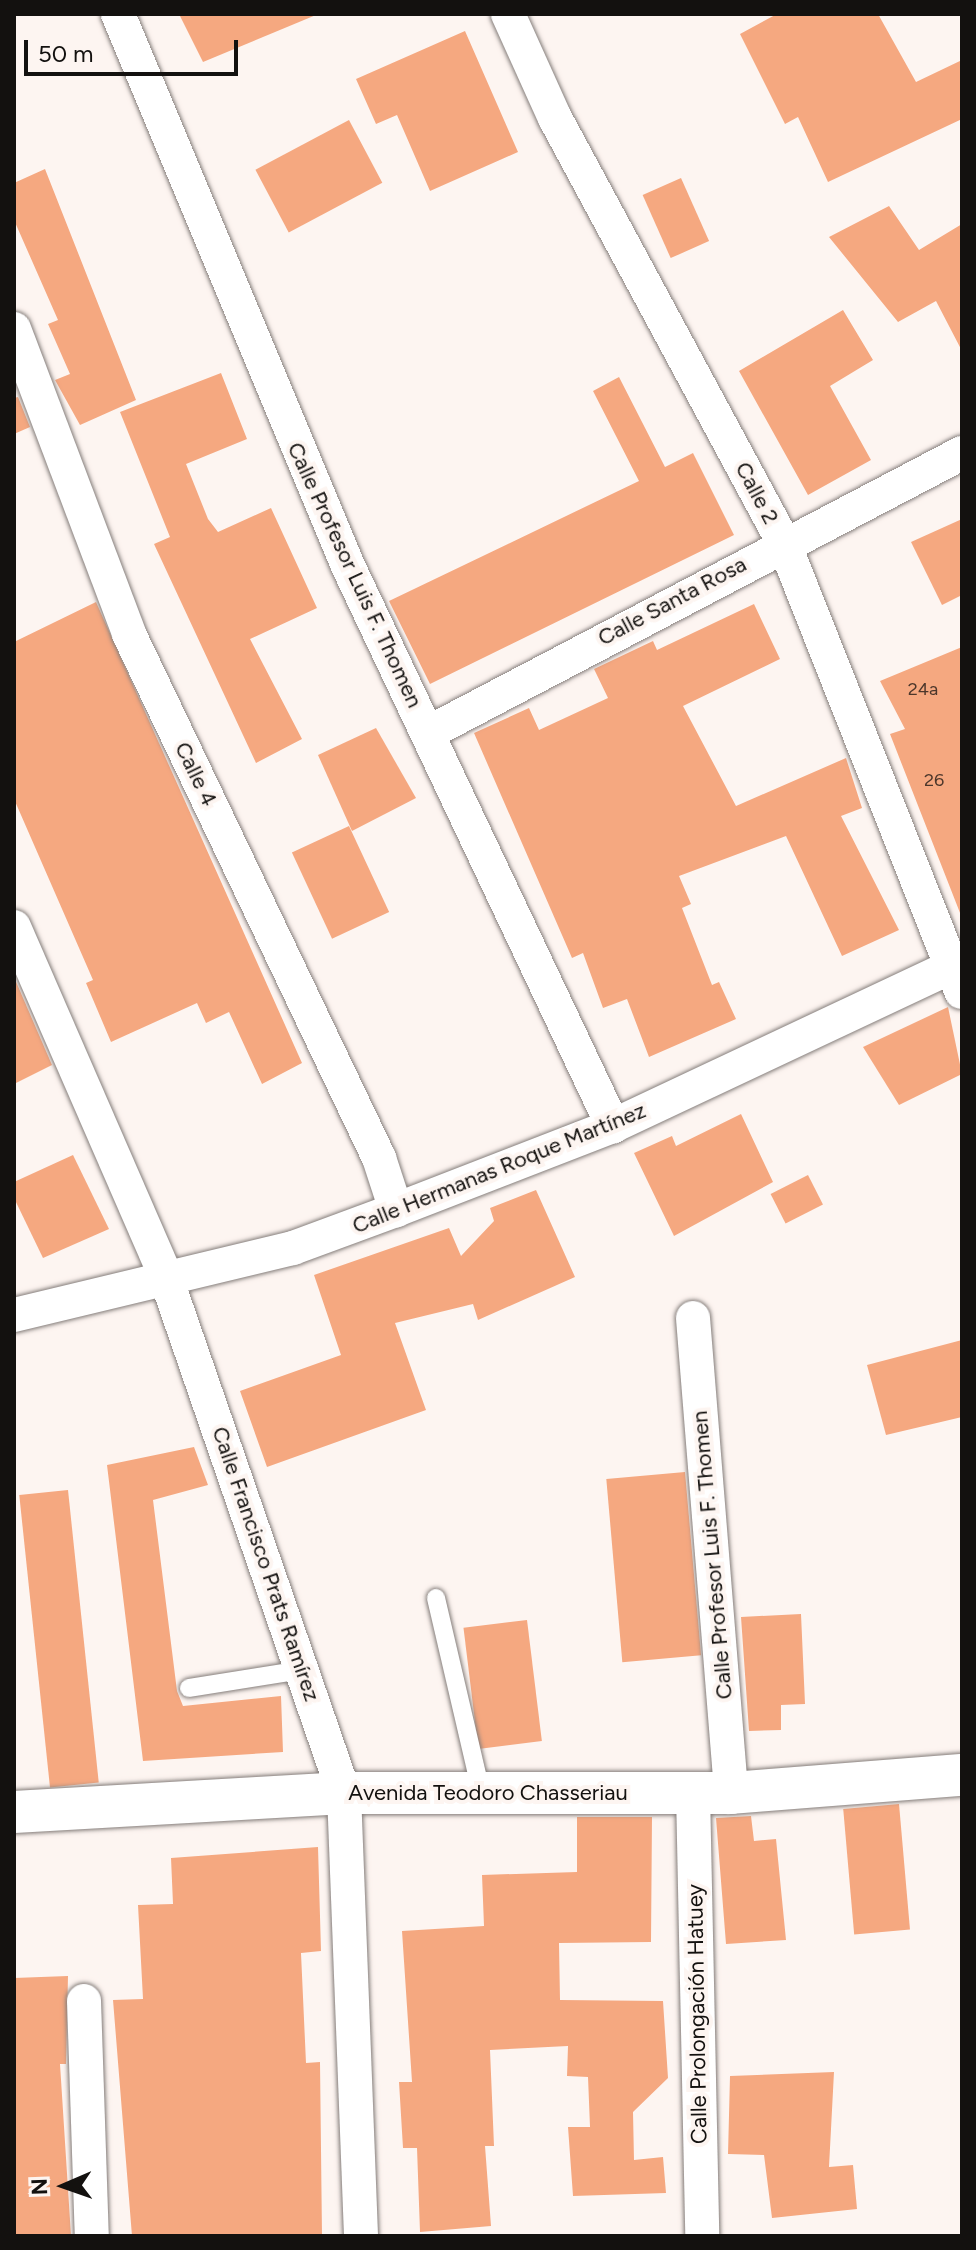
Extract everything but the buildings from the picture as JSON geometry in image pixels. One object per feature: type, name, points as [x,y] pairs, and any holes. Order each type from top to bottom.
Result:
[{"type":"street","name":"Calle Profesor Luis F. Thomen","points":[[118,14],[233,303],[428,733],[613,1126]]},
{"type":"street","name":"Calle 2","points":[[508,14],[555,118],[783,541],[959,973]]},
{"type":"street","name":"Calle 4","points":[[14,329],[129,634],[379,1158],[396,1210]]},
{"type":"street","name":"Calle Santa Rosa","points":[[428,733],[783,541],[962,453]]},
{"type":"street","name":"Calle Francisco Prats Ramírez","points":[[14,927],[22,966],[165,1275],[344,1793],[361,2236]]},
{"type":"street","name":"Calle Hermanas Roque Martínez","points":[[14,1315],[165,1275],[293,1248],[613,1126],[959,973]]},
{"type":"street","name":"Calle Profesor Luis F. Thomen","points":[[693,1318],[712,1792]]},
{"type":"street","name":"Avenida Teodoro Chasseriau","points":[[14,1812],[344,1793],[712,1792],[962,1775]]},
{"type":"street","name":"Calle Prolongación Hatuey","points":[[702,2236],[712,1792]]},
{"type":"street","points":[[84,2001],[92,2236]]},
{"type":"lane","points":[[436,1598],[481,1792]]},
{"type":"lane","points":[[189,1688],[302,1670]]}]
